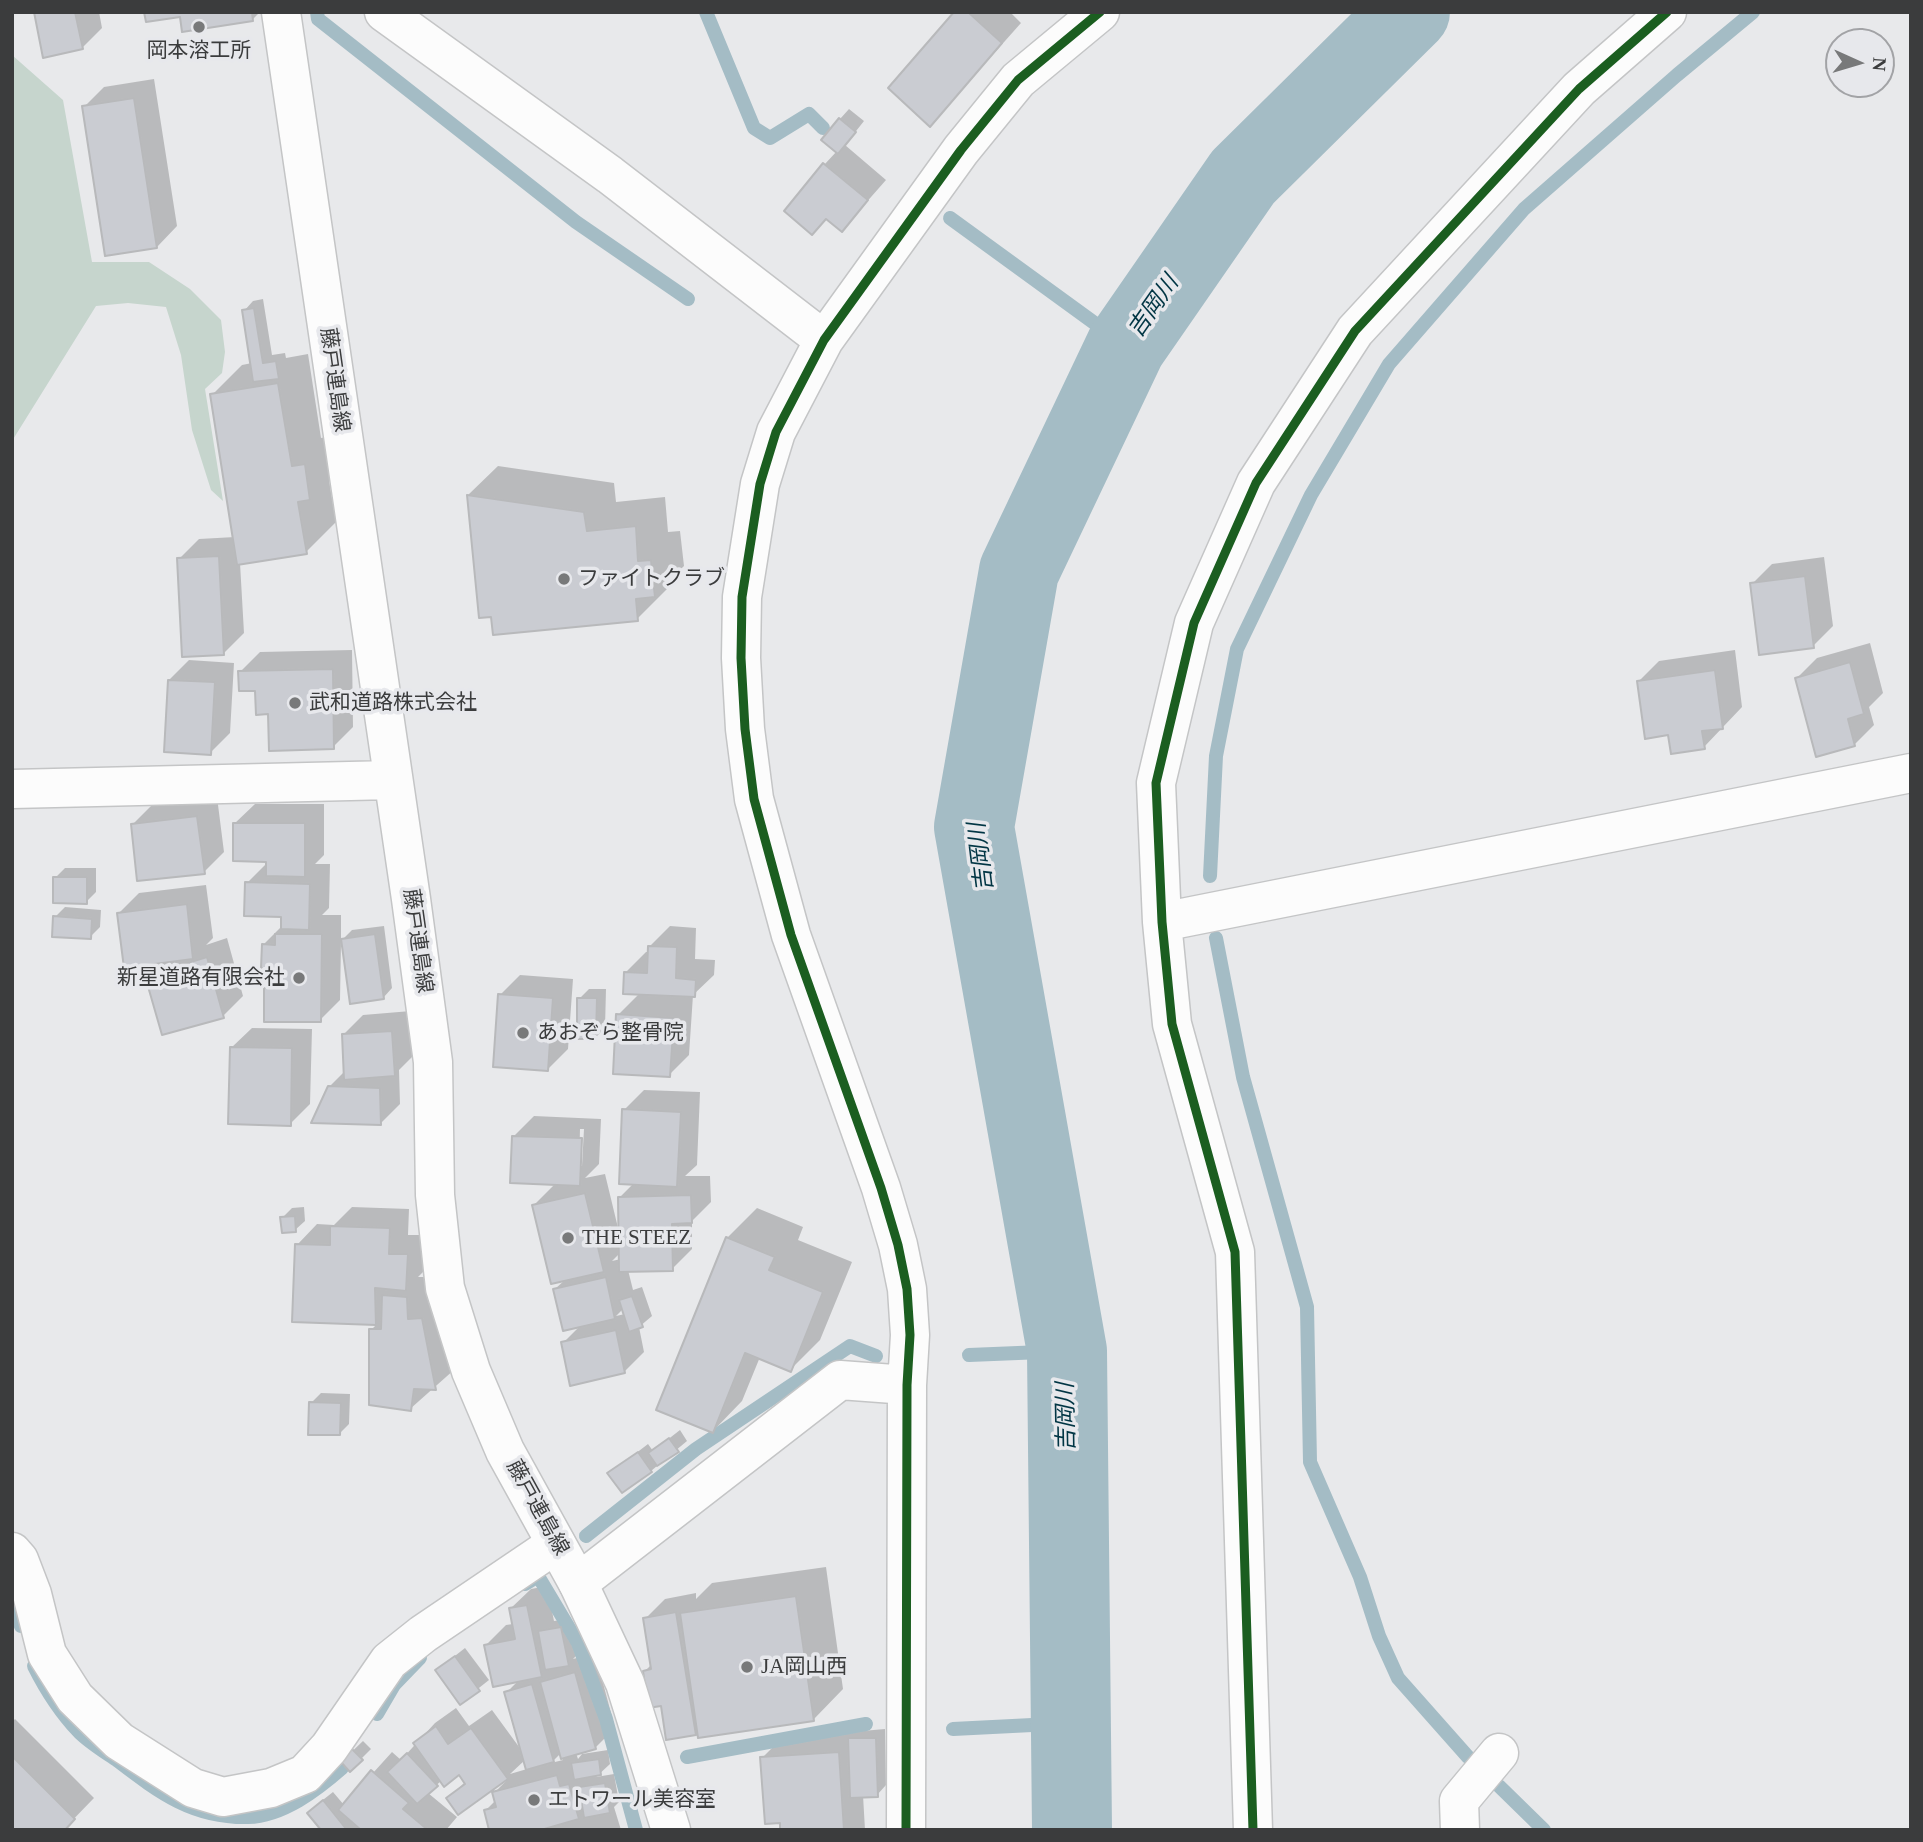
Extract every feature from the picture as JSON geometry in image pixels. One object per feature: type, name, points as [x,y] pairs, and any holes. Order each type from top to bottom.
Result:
[{"type":"street","name":"藤戸連島線","points":[[281,12],[433,1062],[435,1195],[445,1287],[471,1371],[505,1451],[578,1583],[625,1684],[671,1830]]},
{"type":"street","points":[[384,12],[610,175],[824,340]]},
{"type":"street","points":[[906,1830],[907,1385],[910,1335],[907,1289],[898,1245],[881,1188],[791,935],[754,799],[745,729],[741,658],[742,597],[760,484],[776,432],[824,340],[961,150],[1018,80],[1100,12]]},
{"type":"street","points":[[1253,1830],[1235,1252],[1172,1024],[1162,922],[1156,783],[1194,623],[1256,483],[1356,331],[1580,89],[1667,12]]},
{"type":"street","points":[[1162,922],[1911,773]]},
{"type":"street","points":[[12,789],[392,780]]},
{"type":"street","points":[[578,1583],[840,1380],[907,1385]]},
{"type":"street","points":[[12,1552],[19,1560],[32,1594],[47,1654],[75,1698],[119,1741],[193,1788],[223,1797],[271,1788],[305,1774],[329,1748],[389,1661],[423,1634],[556,1544]]},
{"type":"street","points":[[1460,1830],[1459,1801],[1499,1753]]},
{"type":"shaded area","points":[[12,55],[63,100],[92,262],[149,262],[190,289],[221,320],[225,352],[222,373],[205,389],[223,501],[211,490],[192,430],[181,355],[166,307],[128,303],[96,306],[12,441]]},
{"type":"building","points":[[34,12],[75,12],[83,49],[43,58]]},
{"type":"building","name":"岡本溶工所","points":[[144,12],[252,12],[253,21],[182,32],[180,17],[146,22]]},
{"type":"building","points":[[954,12],[968,12],[1002,43],[930,127],[888,88]]},
{"type":"building","points":[[134,98],[157,248],[105,256],[82,106]]},
{"type":"building","points":[[839,118],[856,132],[838,154],[821,140]]},
{"type":"building","points":[[823,163],[868,200],[842,232],[826,219],[812,235],[784,211]]},
{"type":"building","points":[[254,308],[263,363],[276,361],[279,379],[253,382],[242,310]]},
{"type":"building","points":[[278,383],[292,466],[305,464],[310,500],[298,502],[307,554],[237,565],[210,394]]},
{"type":"building","name":"ファイトクラブ","points":[[467,495],[584,512],[587,531],[636,526],[638,561],[651,560],[655,597],[636,599],[638,621],[493,635],[491,617],[479,618]]},
{"type":"building","points":[[219,556],[224,655],[182,657],[177,558]]},
{"type":"building","points":[[1805,576],[1814,648],[1759,655],[1750,583]]},
{"type":"building","points":[[1850,662],[1864,714],[1848,719],[1855,746],[1816,757],[1795,678]]},
{"type":"building","name":"武和道路株式会社","points":[[333,669],[334,749],[269,751],[268,714],[256,715],[255,691],[239,691],[238,671]]},
{"type":"building","points":[[1715,670],[1723,729],[1702,731],[1705,749],[1671,754],[1668,735],[1645,739],[1637,681]]},
{"type":"building","points":[[168,680],[215,682],[211,755],[164,752]]},
{"type":"building","points":[[197,816],[205,874],[137,881],[131,824]]},
{"type":"building","points":[[233,823],[305,823],[305,877],[266,876],[266,862],[233,861]]},
{"type":"building","points":[[53,877],[87,877],[87,904],[53,903]]},
{"type":"building","points":[[245,882],[310,884],[309,930],[281,929],[281,917],[244,916]]},
{"type":"building","points":[[187,904],[193,959],[124,968],[117,913]]},
{"type":"building","points":[[53,916],[92,919],[91,939],[52,937]]},
{"type":"building","name":"新星道路有限会社","points":[[275,934],[322,934],[321,1022],[264,1022],[264,988],[277,987],[277,968],[261,968],[262,944],[275,945]]},
{"type":"building","points":[[375,934],[384,999],[350,1004],[341,939]]},
{"type":"building","points":[[648,946],[677,947],[676,978],[696,980],[695,997],[623,994],[624,972],[647,973]]},
{"type":"building","points":[[207,957],[224,1018],[162,1035],[145,976]]},
{"type":"building","name":"あおぞら整骨院","points":[[498,994],[553,998],[548,1071],[493,1067]]},
{"type":"building","points":[[577,998],[597,998],[596,1039],[577,1039]]},
{"type":"building","points":[[616,1014],[674,1018],[670,1077],[613,1074]]},
{"type":"building","points":[[392,1031],[395,1076],[344,1080],[342,1034]]},
{"type":"building","points":[[230,1047],[292,1048],[291,1126],[228,1124]]},
{"type":"building","points":[[328,1086],[380,1088],[381,1125],[311,1123]]},
{"type":"building","points":[[622,1109],[681,1112],[677,1187],[619,1184]]},
{"type":"building","points":[[512,1136],[582,1138],[580,1186],[510,1183]]},
{"type":"building","name":"THE STEEZ","points":[[585,1193],[604,1272],[551,1284],[532,1205]]},
{"type":"building","points":[[691,1195],[692,1223],[672,1224],[673,1271],[619,1272],[618,1197]]},
{"type":"building","points":[[295,1216],[296,1232],[282,1233],[280,1217]]},
{"type":"building","points":[[330,1226],[390,1228],[389,1254],[408,1254],[406,1291],[375,1288],[376,1325],[292,1322],[295,1244],[330,1245]]},
{"type":"building","points":[[726,1237],[775,1257],[769,1270],[823,1292],[791,1372],[745,1353],[713,1433],[656,1410]]},
{"type":"building","points":[[606,1277],[615,1319],[563,1331],[553,1289]]},
{"type":"building","points":[[382,1295],[407,1297],[408,1319],[422,1318],[436,1390],[414,1389],[411,1411],[369,1405],[369,1329],[381,1329]]},
{"type":"building","points":[[632,1296],[643,1327],[629,1332],[619,1300]]},
{"type":"building","points":[[616,1330],[625,1373],[570,1386],[561,1342]]},
{"type":"building","points":[[309,1402],[341,1403],[340,1435],[308,1435]]},
{"type":"building","points":[[669,1438],[679,1452],[657,1466],[648,1453]]},
{"type":"building","points":[[638,1452],[652,1472],[622,1493],[607,1473]]},
{"type":"building","name":"JA岡山西","points":[[796,1596],[814,1721],[698,1738],[680,1613]]},
{"type":"building","points":[[527,1605],[542,1677],[493,1687],[484,1645],[515,1639],[509,1608]]},
{"type":"building","points":[[676,1612],[696,1735],[666,1740],[661,1706],[648,1708],[643,1671],[651,1669],[643,1618]]},
{"type":"building","points":[[561,1627],[569,1666],[545,1670],[538,1631]]},
{"type":"building","points":[[455,1656],[480,1691],[460,1705],[435,1670]]},
{"type":"building","points":[[575,1672],[596,1749],[561,1759],[540,1682]]},
{"type":"building","points":[[532,1684],[554,1762],[526,1770],[504,1692]]},
{"type":"building","points":[[436,1726],[448,1744],[471,1728],[508,1779],[458,1815],[446,1798],[465,1784],[459,1775],[444,1787],[413,1743]]},
{"type":"building","points":[[848,1738],[876,1738],[878,1797],[850,1798]]},
{"type":"building","points":[[352,1749],[363,1760],[350,1772],[340,1761]]},
{"type":"building","points":[[839,1752],[844,1830],[780,1830],[780,1823],[765,1824],[760,1757]]},
{"type":"building","points":[[407,1753],[438,1786],[417,1804],[387,1772]]},
{"type":"building","points":[[12,1756],[75,1819],[65,1830],[12,1830]]},
{"type":"building","points":[[599,1759],[601,1775],[574,1780],[571,1763]]},
{"type":"building","points":[[371,1770],[409,1803],[403,1809],[428,1830],[361,1830],[338,1810]]},
{"type":"building","name":"エトワール美容室","points":[[557,1775],[560,1786],[569,1784],[579,1819],[541,1830],[489,1830],[484,1810],[496,1807],[492,1792]]},
{"type":"building","points":[[605,1783],[610,1813],[584,1818],[579,1787]]},
{"type":"building","points":[[323,1800],[347,1830],[321,1830],[307,1813]]},
{"type":"waterway","points":[[317,12],[318,19],[576,222],[688,299]]},
{"type":"waterway","points":[[706,12],[754,128],[770,138],[809,114],[823,128]]},
{"type":"waterway","name":"吉岡川","points":[[1072,1830],[1067,1351],[974,827],[1019,571],[1126,346],[1243,177],[1410,12]]},
{"type":"waterway","points":[[1210,876],[1216,756],[1237,649],[1311,495],[1389,364],[1524,209],[1753,12]]},
{"type":"waterway","points":[[950,218],[1126,346]]},
{"type":"waterway","points":[[1216,938],[1243,1077],[1307,1307],[1310,1462],[1360,1577],[1379,1636],[1398,1678],[1468,1757]]},
{"type":"waterway","points":[[586,1536],[696,1449],[850,1346],[876,1356]]},
{"type":"waterway","points":[[969,1355],[1067,1351]]},
{"type":"waterway","points":[[525,1584],[538,1576],[578,1643],[606,1719],[636,1830]]},
{"type":"waterway","points":[[12,1598],[21,1626]]},
{"type":"waterway","points":[[377,1714],[394,1685],[420,1658]]},
{"type":"waterway","points":[[34,1666],[60,1709],[83,1736],[163,1793],[194,1808],[228,1816],[261,1816],[299,1800],[342,1768]]},
{"type":"waterway","points":[[953,1729],[1072,1723]]},
{"type":"waterway","points":[[687,1757],[866,1724]]},
{"type":"waterway","points":[[1499,1786],[1544,1830]]},
{"type":"cycle path","points":[[906,1830],[907,1385],[910,1335],[907,1289],[898,1245],[881,1188],[791,935],[754,799],[745,729],[741,658],[742,597],[760,484],[776,432],[824,340],[961,150],[1018,80],[1100,12]]},
{"type":"cycle path","points":[[1253,1830],[1235,1252],[1172,1024],[1162,922],[1156,783],[1194,623],[1256,483],[1355,331],[1579,89],[1667,12]]},
{"type":"place","name":"岡本溶工所","points":[[199,27]]},
{"type":"place","name":"ファイトクラブ","points":[[564,579]]},
{"type":"place","name":"武和道路株式会社","points":[[295,703]]},
{"type":"place","name":"新星道路有限会社","points":[[299,978]]},
{"type":"place","name":"あおぞら整骨院","points":[[523,1033]]},
{"type":"place","name":"THE STEEZ","points":[[568,1238]]},
{"type":"place","name":"JA岡山西","points":[[747,1667]]},
{"type":"place","name":"エトワール美容室","points":[[534,1800]]}]
